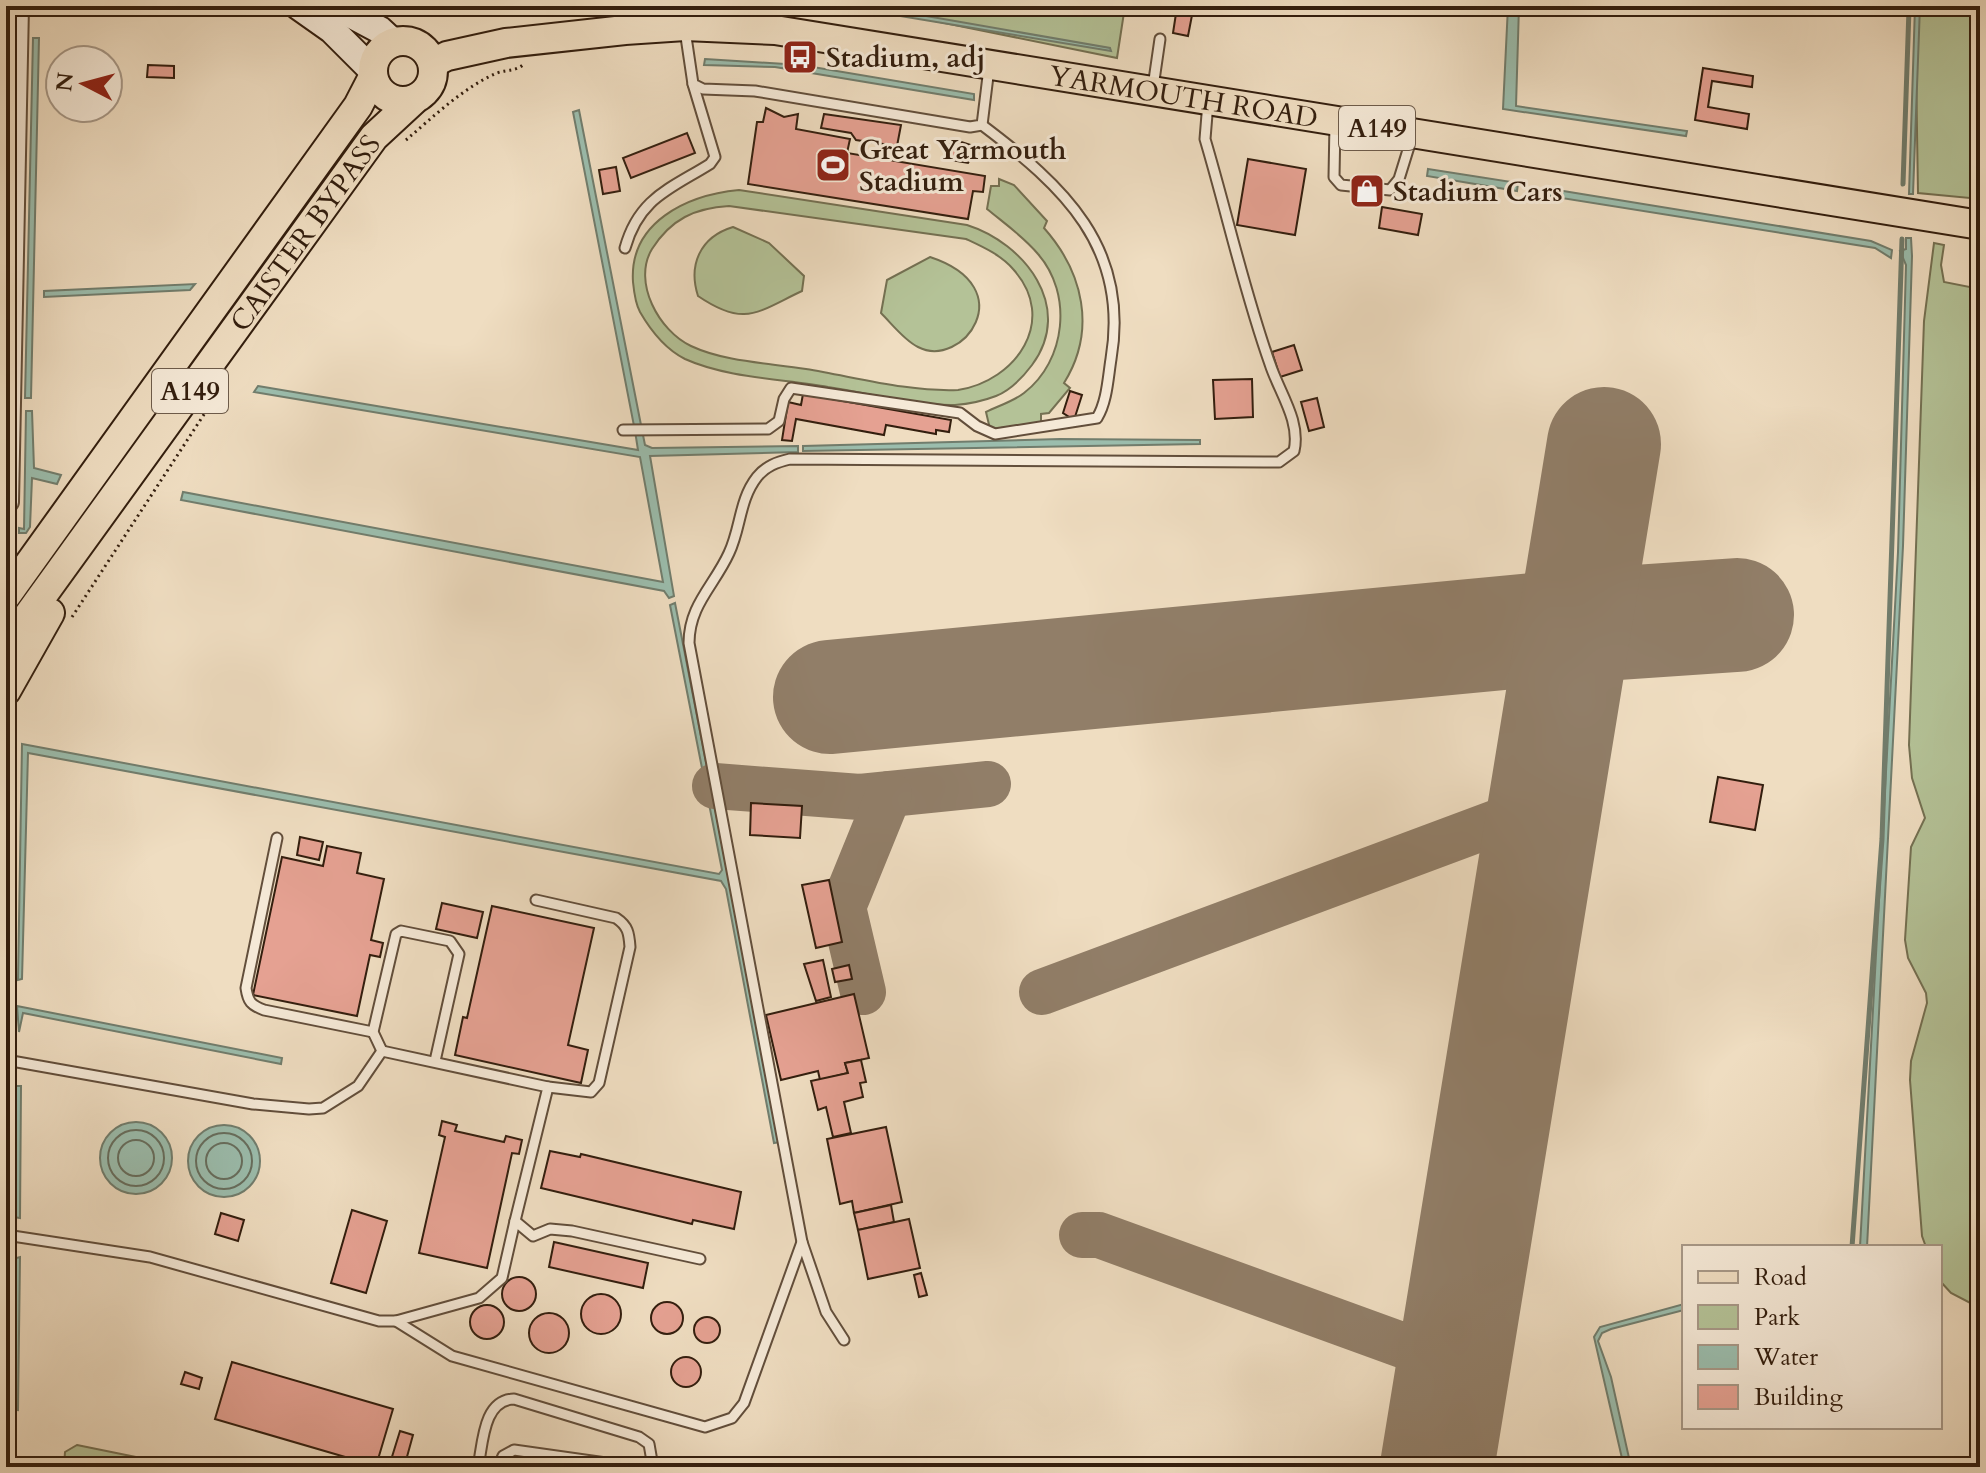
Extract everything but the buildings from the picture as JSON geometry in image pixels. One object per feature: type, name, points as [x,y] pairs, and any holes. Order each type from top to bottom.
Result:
[{"type":"main road","name":"YARMOUTH ROAD","points":[[433,63],[476,48],[551,38],[685,26],[775,30],[1980,225]]},
{"type":"main road","points":[[393,42],[416,43],[433,63],[432,81],[427,90],[414,100],[392,100],[382,94],[373,74],[378,53],[393,42]]},
{"type":"main road","name":"CAISTER BYPASS","points":[[6,596],[358,106],[373,74]]},
{"type":"main road","name":"CAISTER BYPASS","points":[[6,646],[374,137],[414,100]]},
{"type":"main road","points":[[6,691],[142,458]]},
{"type":"street","points":[[9,502],[9,348],[19,6]]},
{"type":"street","points":[[298,6],[332,30],[373,74]]},
{"type":"street","points":[[335,6],[380,30],[393,42]]},
{"type":"lane","points":[[625,248],[651,198],[710,164],[715,157],[693,84],[685,26]]},
{"type":"lane","points":[[1153,91],[1160,39]]},
{"type":"lane","points":[[982,125],[989,65]]},
{"type":"lane","points":[[623,430],[768,429],[779,421],[784,399],[791,388],[960,413],[977,426],[995,434],[1097,418],[1103,405],[1115,336],[1113,299],[1091,230],[1041,170],[982,125],[970,127],[755,91],[703,89],[693,84]]},
{"type":"lane","points":[[844,1340],[826,1312],[802,1242],[689,643],[694,610],[731,550],[739,512],[749,489],[759,474],[774,463],[790,459],[1279,462],[1294,451],[1293,422],[1270,365],[1205,139],[1208,101]]},
{"type":"lane","points":[[1335,121],[1334,177],[1341,185],[1390,190],[1399,179],[1413,134]]},
{"type":"lane","points":[[277,838],[247,999],[252,1006],[264,1010],[373,1032]]},
{"type":"lane","points":[[382,1051],[548,1087],[591,1092],[599,1083],[630,947],[629,934],[626,924],[616,918],[536,900]]},
{"type":"lane","points":[[382,1051],[373,1032],[396,934],[401,931],[450,941],[459,954],[435,1061]]},
{"type":"lane","points":[[6,1060],[253,1104],[309,1109],[323,1108],[358,1086],[382,1051]]},
{"type":"lane","points":[[6,1235],[150,1257],[379,1321],[396,1321],[479,1298],[502,1278],[548,1087]]},
{"type":"lane","points":[[515,1221],[533,1236],[550,1229],[572,1231],[700,1259]]},
{"type":"lane","points":[[396,1321],[452,1356],[705,1427],[722,1424],[744,1403],[802,1242]]},
{"type":"lane","points":[[478,1467],[493,1407],[503,1400],[514,1399],[639,1437],[649,1444],[653,1467]]},
{"type":"lane","points":[[498,1467],[503,1456],[514,1450],[606,1463]]},
{"type":"path","points":[[405,141],[469,91],[498,73],[518,70],[551,38]]},
{"type":"path","points":[[69,622],[223,386]]},
{"type":"path","points":[[9,502],[7,520],[13,551],[26,569]]},
{"type":"green space","points":[[861,6],[1125,6],[1117,58]]},
{"type":"green space","points":[[1915,6],[1980,6],[1980,199],[1918,193]]},
{"type":"green space","points":[[999,179],[1014,185],[1047,221],[1044,228],[1068,263],[1076,282],[1082,322],[1080,343],[1064,383],[1070,388],[1049,413],[1041,414],[1041,424],[990,429],[986,412],[1020,396],[1038,379],[1049,363],[1060,326],[1060,307],[1049,270],[1027,242],[987,209],[991,186],[999,186]]},
{"type":"green space","points":[[739,190],[967,225],[988,234],[1007,246],[1037,280],[1045,300],[1048,321],[1044,343],[1032,365],[1007,390],[986,399],[955,405],[907,401],[737,374],[685,359],[659,339],[640,312],[633,282],[634,261],[651,228],[665,215],[682,205]],"holes":[[[729,206],[966,239],[997,255],[1013,269],[1026,288],[1032,308],[1031,327],[1013,361],[998,374],[958,390],[901,386],[733,359],[704,351],[679,339],[659,317],[647,290],[645,276],[652,249],[667,230],[685,217],[717,207]]]},
{"type":"green space","points":[[733,227],[769,243],[804,276],[802,291],[762,310],[740,314],[714,306],[698,296],[695,274],[699,254],[712,238]]},
{"type":"green space","points":[[1934,243],[1944,245],[1941,265],[1944,282],[1980,289],[1980,1308],[1951,1293],[1942,1283],[1942,1245],[1925,1245],[1922,1236],[1910,1080],[1911,1061],[1927,1003],[1926,993],[1908,958],[1905,940],[1911,847],[1925,818],[1912,778],[1909,745],[1924,321]]},
{"type":"green space","points":[[930,257],[958,271],[974,287],[979,305],[976,322],[966,337],[952,347],[935,351],[913,344],[881,313],[887,280]]},
{"type":"green space","points":[[77,1445],[185,1467],[64,1467],[65,1452]]},
{"type":"water","points":[[840,6],[869,6],[1110,48],[1111,51]]},
{"type":"water","points":[[1508,6],[1519,6],[1516,106],[1687,131],[1686,136],[1503,109]]},
{"type":"water","points":[[1915,6],[1920,6],[1913,194],[1909,194]]},
{"type":"water","points":[[33,38],[39,38],[31,398],[25,398]]},
{"type":"water","points":[[705,59],[801,65],[974,94],[974,100],[775,67],[704,65]]},
{"type":"water","points":[[579,110],[641,425],[634,426],[573,112]]},
{"type":"water","points":[[1428,169],[1518,183],[1517,191],[1427,176]]},
{"type":"water","points":[[1551,189],[1871,241],[1892,250],[1891,258],[1875,248],[1549,196]]},
{"type":"water","points":[[1906,238],[1911,238],[1903,546],[1867,1245],[1860,1245],[1898,552],[1906,265],[1900,251],[1906,249]]},
{"type":"water","points":[[195,284],[190,290],[44,297],[44,291]]},
{"type":"water","points":[[258,386],[638,450],[635,431],[642,430],[645,445],[652,448],[798,446],[798,452],[650,456],[674,596],[669,598],[664,591],[181,500],[183,492],[663,582],[640,457],[254,392]]},
{"type":"water","points":[[26,411],[32,411],[34,468],[61,475],[57,484],[32,478],[30,527],[26,533],[19,533],[19,528],[24,529]]},
{"type":"water","points":[[1060,439],[1200,440],[1200,444],[803,451],[803,446]]},
{"type":"water","points":[[675,603],[780,1142],[774,1143],[726,889],[721,881],[28,753],[22,979],[18,980],[22,744],[719,874],[722,870],[670,605]]},
{"type":"water","points":[[17,1006],[282,1058],[281,1064],[23,1013],[19,1032]]},
{"type":"water","points":[[16,1086],[21,1086],[20,1218],[13,1217]]},
{"type":"water","points":[[136,1122],[156,1128],[166,1138],[172,1158],[166,1178],[156,1188],[136,1194],[116,1188],[106,1178],[100,1158],[106,1138],[116,1128]]},
{"type":"water","points":[[224,1125],[244,1131],[254,1141],[260,1161],[254,1181],[244,1191],[224,1197],[204,1191],[194,1181],[188,1161],[194,1141],[204,1131]]},
{"type":"water","points":[[20,1257],[18,1410],[10,1409],[13,1259]]},
{"type":"water","points":[[1682,1305],[1682,1311],[1611,1329],[1602,1333],[1598,1341],[1611,1377],[1631,1467],[1624,1467],[1594,1337],[1600,1327]]},
{"type":"waterway","points":[[1903,184],[1909,9]]},
{"type":"waterway","points":[[1852,1245],[1882,839],[1902,239]]},
{"type":"taxiway","points":[[715,786],[860,797],[988,784]]},
{"type":"taxiway","points":[[863,992],[843,907],[889,794]]},
{"type":"taxiway","points":[[1042,992],[1546,804]]},
{"type":"taxiway","points":[[1082,1235],[1099,1235],[1454,1364]]},
{"type":"runway","points":[[1437,1467],[1604,444]]},
{"type":"runway","points":[[830,697],[1575,626],[1737,615]]},
{"type":"place","name":"Stadium, adj","points":[[800,57]]},
{"type":"place","name":"Great Yarmouth Stadium","points":[[833,165]]},
{"type":"place","name":"Stadium Cars","points":[[1367,191]]}]
